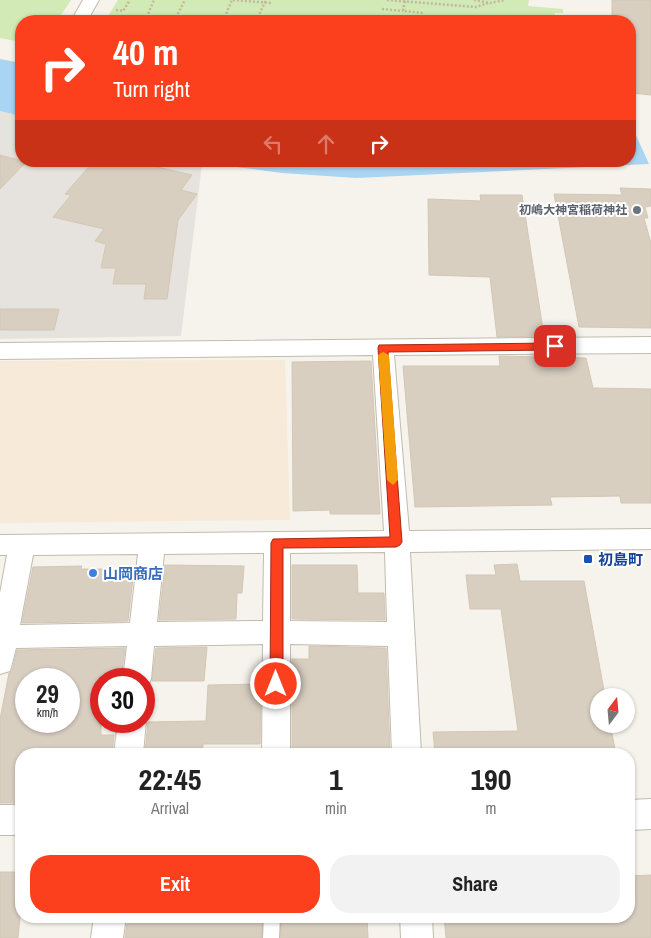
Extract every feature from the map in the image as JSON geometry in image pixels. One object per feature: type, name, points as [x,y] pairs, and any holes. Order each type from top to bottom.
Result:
[{"type":"street","points":[[82,15],[91,0]]},
{"type":"street","points":[[0,351],[651,345]]},
{"type":"street","points":[[383,348],[396,542],[407,748]]},
{"type":"street","points":[[400,634],[276,632],[142,635],[2,645],[11,545],[651,539]]},
{"type":"street","points":[[276,748],[277,543]]},
{"type":"street","points":[[138,668],[152,544]]},
{"type":"street","points":[[129,748],[131,733]]},
{"type":"street","points":[[635,815],[651,814]]},
{"type":"street","points":[[0,820],[15,820]]},
{"type":"street","points":[[107,938],[109,923]]},
{"type":"street","points":[[416,923],[417,938]]},
{"type":"lane","points":[[271,938],[272,923]]},
{"type":"path","points":[[116,10],[123,11],[130,0]]},
{"type":"path","points":[[148,15],[154,0]]},
{"type":"path","points":[[177,15],[185,0]]},
{"type":"path","points":[[226,15],[233,0],[265,1],[271,3]]},
{"type":"path","points":[[387,0],[476,7],[505,0]]},
{"type":"path","points":[[474,0],[488,3]]},
{"type":"path","points":[[259,15],[265,1]]},
{"type":"path","points":[[403,11],[405,1]]},
{"type":"path","points":[[382,9],[424,13]]},
{"type":"shaded area","points":[[0,111],[15,115],[15,167],[202,167],[181,336],[0,339]]},
{"type":"shaded area","points":[[285,360],[290,520],[0,523],[0,361]]},
{"type":"green space","points":[[0,0],[71,0],[61,15],[15,15],[15,41],[0,38]]},
{"type":"green space","points":[[118,0],[529,0],[528,6],[563,9],[563,13],[555,13],[555,15],[109,15]]},
{"type":"water","points":[[0,59],[15,62],[15,115],[0,111]]},
{"type":"water","points":[[636,135],[649,164],[636,165]]},
{"type":"water","points":[[236,167],[586,167],[356,178],[282,173]]},
{"type":"building","points":[[612,0],[651,0],[651,95],[636,94],[636,15],[612,15]]},
{"type":"building","points":[[0,155],[15,159],[15,167],[21,167],[0,189]]},
{"type":"building","points":[[89,167],[157,167],[192,175],[181,190],[197,194],[178,220],[167,299],[144,299],[146,284],[113,284],[116,268],[101,268],[106,244],[95,241],[104,229],[53,217],[71,195],[65,194]]},
{"type":"building","points":[[620,188],[651,189],[651,206],[645,207],[648,218],[644,218],[651,243],[651,328],[579,327],[554,194],[622,195]]},
{"type":"building","points":[[480,195],[522,195],[544,336],[497,337],[490,277],[429,275],[428,199],[481,201]]},
{"type":"building","points":[[0,309],[59,309],[54,330],[0,330]]},
{"type":"building","points":[[499,356],[586,358],[593,388],[651,389],[651,503],[621,503],[620,496],[550,497],[552,505],[415,507],[403,366],[500,366]]},
{"type":"building","points":[[371,361],[380,514],[330,514],[330,510],[293,511],[292,362]]},
{"type":"building","points":[[517,564],[520,581],[584,581],[604,688],[590,688],[590,733],[612,733],[615,748],[434,748],[433,732],[518,731],[501,609],[470,609],[466,575],[496,575],[494,565]]},
{"type":"building","points":[[165,565],[244,566],[242,593],[237,593],[236,619],[159,620]]},
{"type":"building","points":[[292,565],[357,565],[358,593],[384,593],[385,620],[292,619]]},
{"type":"building","points":[[82,566],[81,569],[134,569],[128,621],[22,623],[33,567]]},
{"type":"building","points":[[309,646],[386,648],[390,748],[292,748],[292,659],[309,659]]},
{"type":"building","points":[[207,647],[204,681],[155,681],[154,668],[156,648]]},
{"type":"building","points":[[125,648],[122,668],[90,668],[90,733],[114,735],[113,748],[15,748],[15,803],[0,803],[0,719],[9,673],[12,671],[17,650]]},
{"type":"building","points":[[261,684],[260,744],[203,744],[203,748],[146,748],[147,733],[155,733],[155,722],[206,721],[208,685]]},
{"type":"building","points":[[0,872],[15,872],[14,907],[15,923],[19,923],[18,938],[0,938]]},
{"type":"building","points":[[651,875],[651,938],[446,938],[445,923],[635,923],[635,876]]},
{"type":"building","points":[[127,923],[262,923],[261,938],[125,938]]},
{"type":"building","points":[[282,923],[367,923],[368,938],[281,938]]},
{"type":"slow traffic","points":[[383,355],[393,480]]},
{"type":"place","name":"初嶋大神宮稲荷神社","points":[[637,210]]},
{"type":"place","name":"初島町","points":[[588,559]]},
{"type":"place","name":"山岡商店","points":[[93,573]]},
{"type":"route","points":[[276,684],[277,543],[396,542],[383,348],[555,346]]}]
